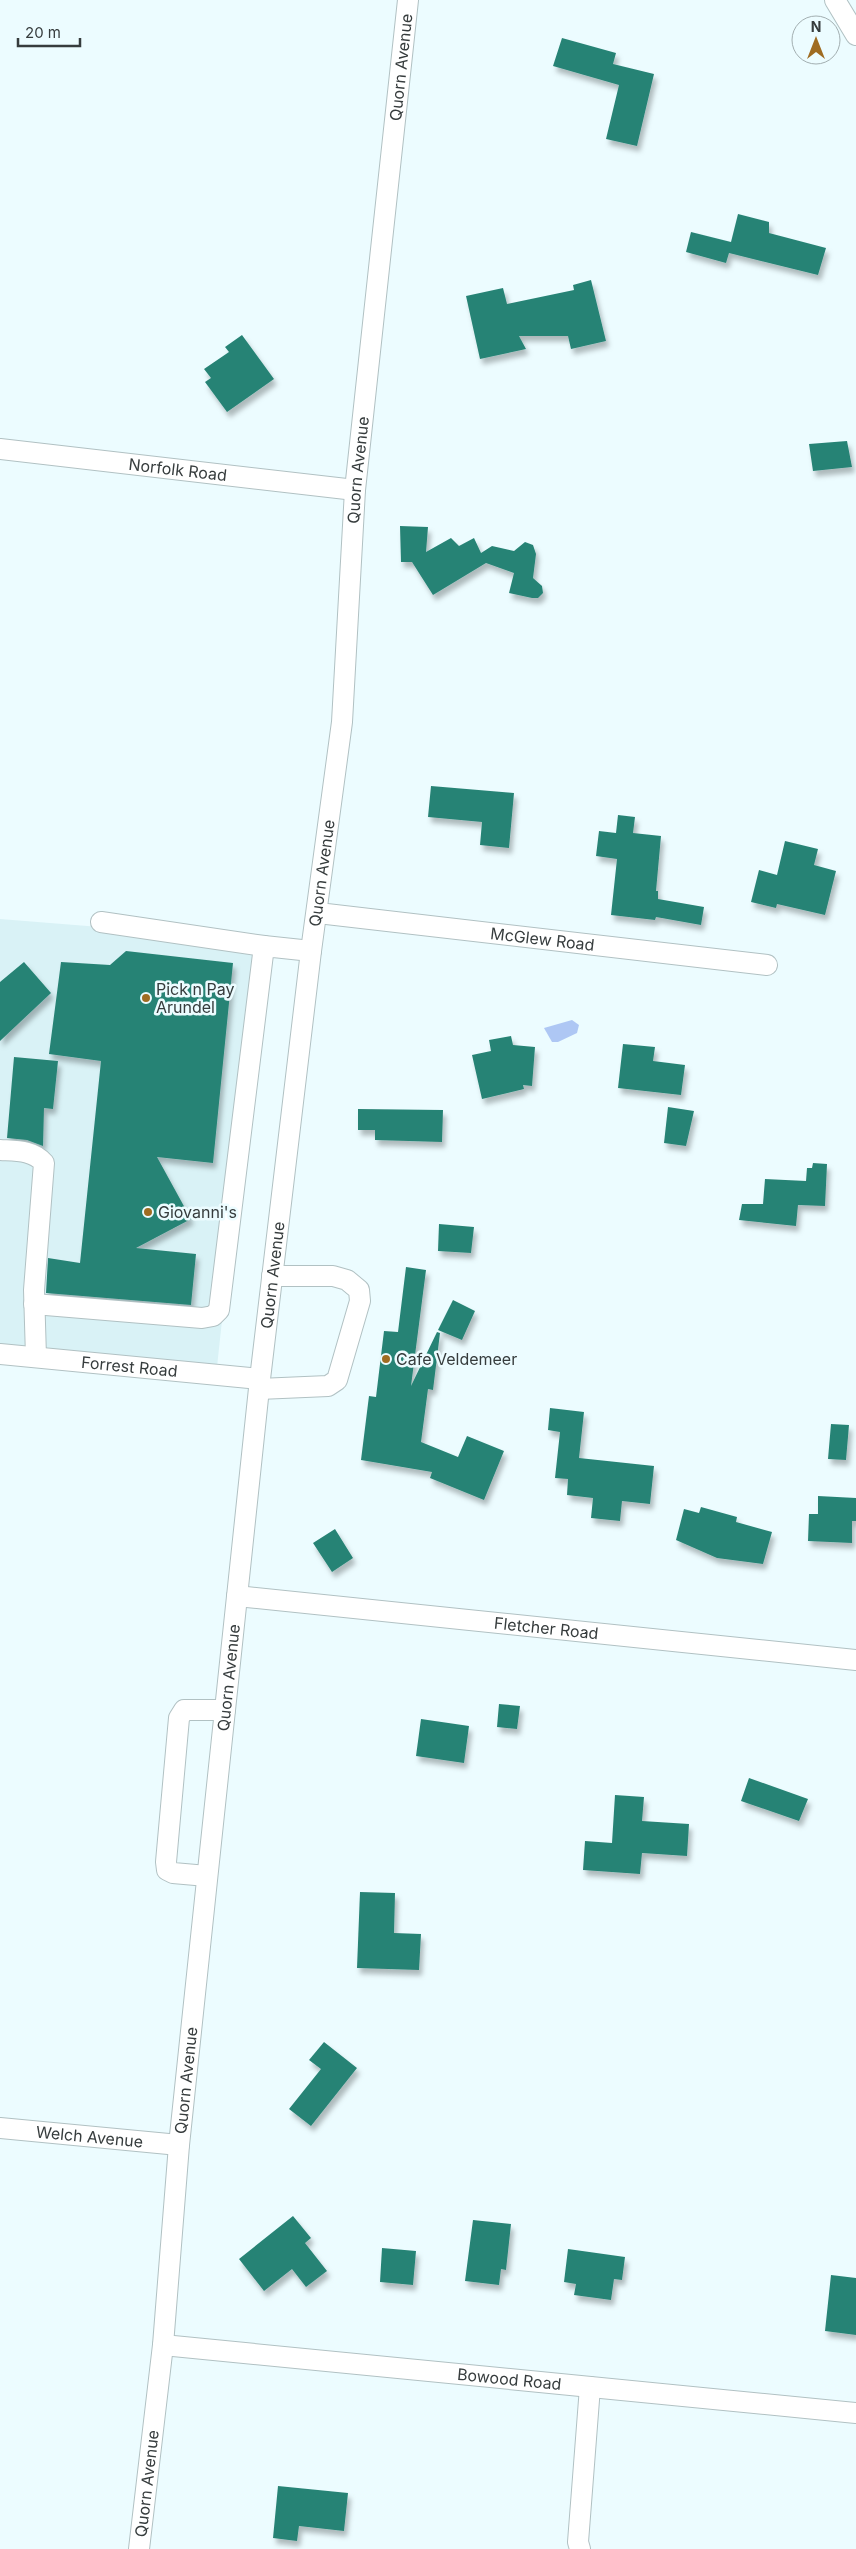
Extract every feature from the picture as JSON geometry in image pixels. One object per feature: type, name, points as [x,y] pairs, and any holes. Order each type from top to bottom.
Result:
[{"type":"street","name":"Quorn Avenue","points":[[139,2549],[163,2345],[179,2145],[259,1384],[311,952],[318,913],[342,722],[355,490],[408,0]]},
{"type":"street","points":[[835,0],[856,35]]},
{"type":"street","name":"Norfolk Road","points":[[0,449],[355,490]]},
{"type":"street","name":"McGlew Road","points":[[318,913],[767,965]]},
{"type":"street","points":[[101,922],[311,952]]},
{"type":"street","points":[[34,1304],[202,1318],[212,1316],[219,1310],[264,946]]},
{"type":"street","points":[[0,1150],[25,1151],[39,1158],[44,1163],[34,1304],[36,1357]]},
{"type":"street","name":"Forrest Road","points":[[0,1354],[259,1384],[328,1386],[337,1380],[360,1301],[359,1290],[347,1280],[333,1276],[272,1276]]},
{"type":"street","name":"Fletcher Road","points":[[237,1596],[856,1660]]},
{"type":"street","points":[[208,1876],[173,1873],[167,1870],[166,1862],[179,1718],[184,1710],[225,1710]]},
{"type":"street","name":"Welch Avenue","points":[[0,2128],[179,2145]]},
{"type":"street","name":"Bowood Road","points":[[163,2345],[856,2413]]},
{"type":"street","points":[[580,2549],[578,2542],[590,2387]]},
{"type":"shaded area","points":[[0,919],[263,940],[217,1367],[0,1344]]},
{"type":"water","points":[[572,1020],[579,1025],[577,1033],[558,1042],[552,1042],[544,1028]]},
{"type":"building","points":[[562,38],[616,53],[613,64],[654,74],[637,146],[606,139],[619,85],[553,66]]},
{"type":"building","points":[[738,214],[769,222],[769,233],[826,248],[818,275],[729,253],[726,263],[686,252],[691,232],[731,242]]},
{"type":"building","points":[[591,280],[606,341],[571,349],[568,336],[519,336],[526,349],[480,359],[466,296],[503,288],[507,304],[574,290],[573,285]]},
{"type":"building","points":[[242,335],[274,379],[227,412],[205,382],[211,378],[204,369],[229,352],[225,347]]},
{"type":"building","points":[[847,441],[852,467],[813,471],[809,444]]},
{"type":"building","points":[[400,526],[428,527],[426,552],[451,538],[459,546],[474,538],[481,553],[492,546],[514,551],[525,542],[533,545],[536,554],[533,578],[542,586],[543,593],[538,598],[532,598],[509,593],[514,573],[486,563],[433,595],[412,562],[401,562]]},
{"type":"building","points":[[431,786],[514,793],[509,848],[480,845],[482,822],[428,817]]},
{"type":"building","points":[[618,815],[635,817],[633,833],[661,836],[656,891],[658,891],[658,899],[704,907],[701,925],[656,917],[655,920],[611,915],[617,859],[596,856],[599,831],[616,833]]},
{"type":"building","points":[[785,841],[818,849],[814,865],[836,871],[825,915],[777,904],[776,908],[751,902],[759,870],[777,875]]},
{"type":"building","points":[[126,951],[233,963],[213,1163],[157,1157],[191,1219],[136,1248],[196,1254],[191,1305],[46,1293],[48,1258],[80,1263],[101,1061],[49,1054],[61,962],[110,965]]},
{"type":"building","points":[[24,962],[51,993],[0,1041],[0,982]]},
{"type":"building","points":[[511,1036],[513,1045],[535,1047],[532,1086],[523,1085],[524,1089],[482,1099],[472,1055],[491,1051],[489,1040]]},
{"type":"building","points":[[623,1044],[655,1047],[653,1061],[685,1065],[681,1095],[618,1088]]},
{"type":"building","points":[[14,1057],[58,1061],[53,1109],[44,1108],[43,1146],[27,1140],[7,1138]]},
{"type":"building","points":[[668,1107],[694,1111],[686,1146],[664,1143]]},
{"type":"building","points":[[358,1109],[443,1110],[442,1142],[375,1140],[375,1130],[358,1130]]},
{"type":"building","points":[[813,1163],[827,1164],[825,1206],[798,1205],[796,1226],[739,1220],[742,1204],[763,1204],[765,1179],[806,1181],[807,1168],[812,1168]]},
{"type":"building","points":[[439,1224],[474,1227],[471,1253],[438,1251]]},
{"type":"building","points":[[406,1267],[426,1270],[411,1386],[437,1332],[440,1333],[433,1390],[428,1389],[421,1442],[458,1457],[467,1436],[504,1451],[484,1500],[430,1478],[432,1472],[361,1460],[369,1396],[376,1397],[384,1331],[398,1332]]},
{"type":"building","points":[[453,1300],[475,1311],[462,1340],[438,1330]]},
{"type":"building","points":[[550,1408],[584,1412],[579,1458],[654,1466],[650,1504],[622,1501],[620,1521],[591,1518],[593,1498],[567,1495],[568,1479],[555,1478],[560,1432],[548,1430]]},
{"type":"building","points":[[831,1424],[849,1425],[846,1460],[828,1459]]},
{"type":"building","points":[[818,1496],[856,1498],[856,1521],[852,1521],[852,1543],[808,1541],[809,1514],[818,1514]]},
{"type":"building","points":[[701,1507],[737,1517],[736,1522],[772,1532],[763,1564],[717,1558],[676,1540],[684,1509],[699,1513]]},
{"type":"building","points":[[335,1529],[353,1558],[332,1572],[313,1543]]},
{"type":"building","points":[[499,1704],[520,1706],[517,1729],[497,1727]]},
{"type":"building","points":[[421,1719],[469,1726],[464,1763],[416,1756]]},
{"type":"building","points":[[749,1778],[808,1799],[799,1821],[741,1801]]},
{"type":"building","points":[[615,1795],[644,1797],[642,1821],[689,1824],[687,1856],[642,1853],[640,1874],[583,1870],[585,1841],[612,1843]]},
{"type":"building","points":[[360,1892],[395,1893],[394,1933],[421,1934],[419,1970],[357,1968]]},
{"type":"building","points":[[324,2042],[357,2068],[311,2126],[289,2109],[321,2069],[309,2060]]},
{"type":"building","points":[[293,2216],[311,2238],[305,2243],[327,2271],[306,2287],[292,2269],[264,2291],[239,2259]]},
{"type":"building","points":[[473,2220],[511,2224],[506,2270],[501,2269],[499,2285],[465,2281]]},
{"type":"building","points":[[382,2248],[416,2251],[413,2285],[380,2282]]},
{"type":"building","points":[[568,2249],[625,2257],[622,2280],[614,2279],[611,2300],[574,2295],[576,2284],[564,2282]]},
{"type":"building","points":[[831,2275],[856,2278],[856,2335],[825,2331]]},
{"type":"building","points":[[278,2486],[348,2493],[344,2531],[299,2526],[297,2541],[273,2538]]},
{"type":"place","name":"Pick n Pay Arundel","points":[[146,998]]},
{"type":"place","name":"Giovanni's","points":[[148,1212]]},
{"type":"place","name":"Cafe Veldemeer","points":[[386,1359]]}]
